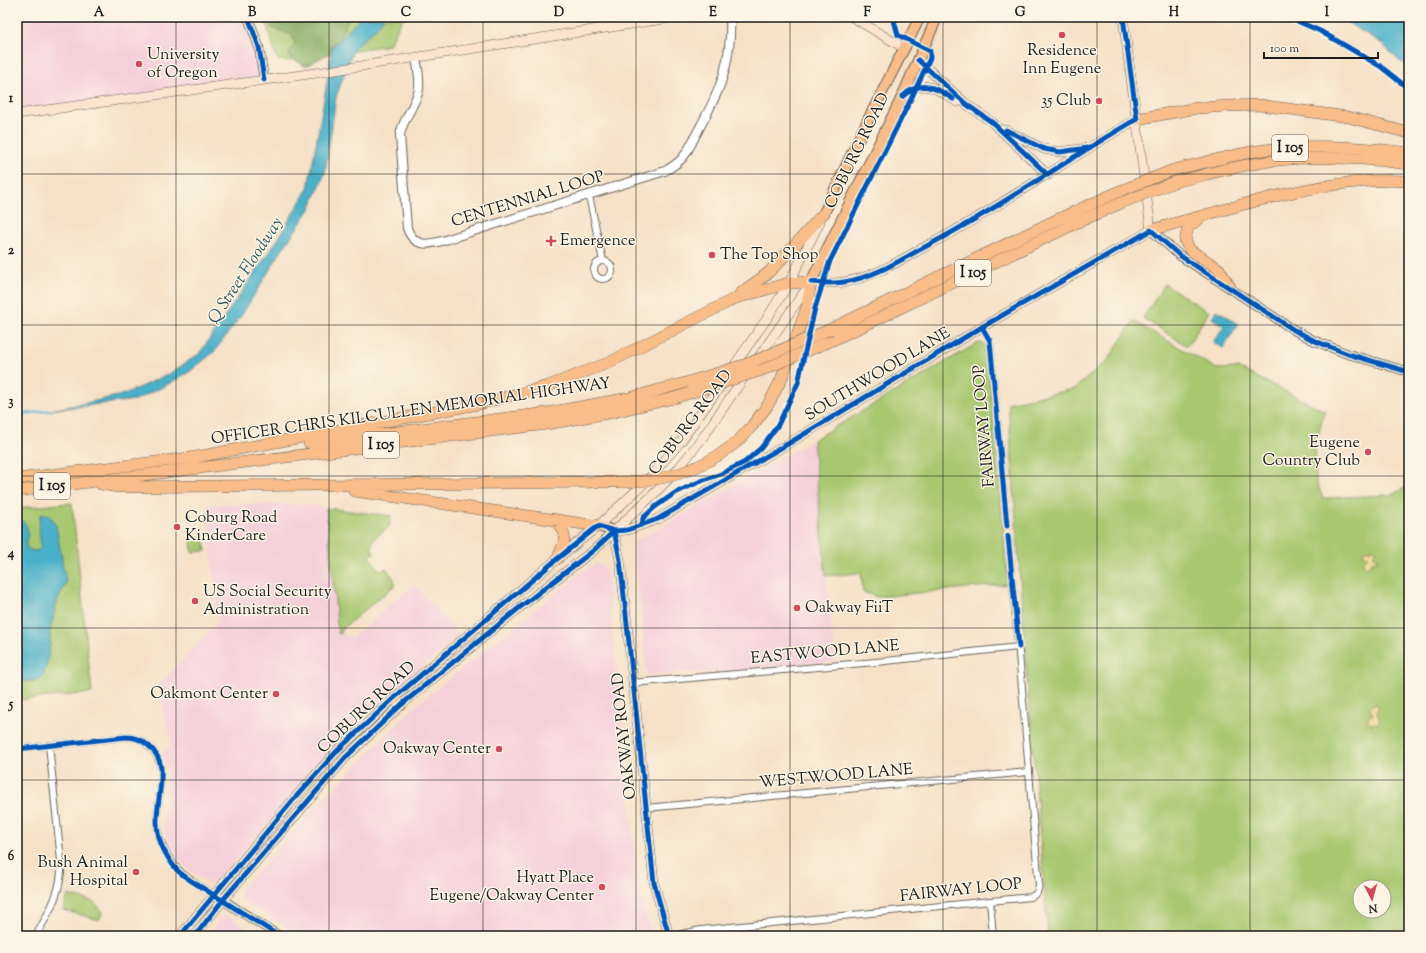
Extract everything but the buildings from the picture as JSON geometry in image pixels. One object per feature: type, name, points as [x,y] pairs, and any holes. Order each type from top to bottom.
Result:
[{"type":"highway","points":[[1137,119],[1197,108],[1259,105],[1348,117],[1409,133]]},
{"type":"highway","name":"OFFICER CHRIS KILCULLEN MEMORIAL HIGHWAY","points":[[17,480],[547,413],[629,398],[689,382],[747,364],[788,348],[831,329],[1052,222],[1120,191],[1173,170],[1252,152],[1304,147],[1366,148],[1409,153]]},
{"type":"highway","name":"OFFICER CHRIS KILCULLEN MEMORIAL HIGHWAY","points":[[17,491],[547,424],[614,412],[674,398],[762,370],[861,328],[1074,224],[1121,203],[1175,182],[1254,163],[1307,158],[1366,158],[1409,164]]},
{"type":"highway","points":[[1151,230],[1319,186],[1366,181],[1409,181]]},
{"type":"highway","points":[[191,458],[483,403],[548,386],[608,363],[753,288],[795,246],[824,213]]},
{"type":"highway","points":[[1202,216],[1188,227],[1185,241],[1190,250],[1219,269],[1230,287]]},
{"type":"highway","points":[[87,482],[118,486],[318,485],[623,482],[663,478],[694,468],[719,455],[737,442],[752,426],[768,405],[781,380],[807,307],[811,282],[789,283],[753,288]]},
{"type":"highway","points":[[318,485],[598,526]]},
{"type":"highway","points":[[554,519],[562,530],[565,540],[563,548],[557,559]]},
{"type":"main road","points":[[17,114],[316,73],[676,17]]},
{"type":"main road","points":[[852,17],[904,48],[913,48],[919,45],[929,35]]},
{"type":"main road","name":"COBURG ROAD","points":[[180,936],[294,799],[338,750],[397,701],[557,559],[598,526],[652,475],[681,441],[766,320],[789,283],[862,132],[920,17]]},
{"type":"main road","name":"COBURG ROAD","points":[[195,936],[222,901],[346,757],[397,701],[594,550],[658,490],[678,469],[703,437],[811,282],[902,97],[937,17]]},
{"type":"main road","points":[[1122,17],[1151,230]]},
{"type":"main road","points":[[918,60],[966,104],[993,123],[1044,149],[1060,152],[1091,147]]},
{"type":"main road","points":[[902,97],[910,89],[921,86],[942,91],[956,102],[966,104]]},
{"type":"main road","points":[[811,282],[828,284],[843,283],[871,274],[955,232],[1137,119]]},
{"type":"main road","points":[[993,123],[1048,175]]},
{"type":"main road","name":"SOUTHWOOD LANE","points":[[614,531],[627,530],[658,518],[784,446],[982,327],[1151,230]]},
{"type":"main road","points":[[598,526],[614,531]]},
{"type":"main road","name":"OAKWAY ROAD","points":[[614,531],[620,560],[654,883],[669,936]]},
{"type":"street","points":[[248,17],[259,47],[264,80]]},
{"type":"street","name":"CENTENNIAL LOOP","points":[[416,58],[419,89],[403,123],[400,135],[407,228],[414,240],[425,244],[435,243],[589,196],[665,171],[675,166],[684,156],[713,102],[721,81],[725,69],[730,17]]},
{"type":"street","points":[[589,196],[603,261]]},
{"type":"street","points":[[1151,230],[1179,255],[1230,287],[1273,317],[1315,341],[1348,354],[1409,372]]},
{"type":"street","name":"FAIRWAY LOOP","points":[[982,327],[990,341],[1007,526]]},
{"type":"street","name":"FAIRWAY LOOP","points":[[672,936],[701,930],[1031,897],[1035,895],[1038,889],[1028,772],[1020,647],[1008,536]]},
{"type":"street","name":"EASTWOOD LANE","points":[[632,683],[876,662],[1020,647]]},
{"type":"street","points":[[17,749],[126,737],[134,737],[144,741],[153,750],[161,768],[157,822],[162,847],[170,861],[178,871],[222,901],[279,936]]},
{"type":"street","points":[[36,936],[54,902],[61,877],[61,861],[49,745]]},
{"type":"street","name":"WESTWOOD LANE","points":[[646,808],[1028,772]]},
{"type":"street","points":[[990,901],[993,936]]},
{"type":"street","points":[[738,927],[739,936]]},
{"type":"shaded area","name":"University of Oregon","points":[[17,17],[248,17],[264,80],[17,114]]},
{"type":"shaded area","points":[[813,440],[835,662],[710,673],[684,672],[647,675],[634,549],[635,543]]},
{"type":"shaded area","name":"Oakmont Center","points":[[307,504],[326,508],[339,633],[352,638],[414,584],[459,635],[359,722],[312,772],[218,881],[212,884],[190,871],[179,861],[171,849],[165,835],[164,821],[167,768],[162,753],[169,747],[172,738],[164,717],[160,684],[218,622],[207,505]]},
{"type":"shaded area","name":"Oakway Center","points":[[596,564],[604,566],[607,573],[633,835],[642,903],[652,936],[293,936],[285,926],[238,897],[242,888],[330,792],[417,705],[583,571]]},
{"type":"shaded area","points":[[222,916],[227,916],[260,936],[206,936]]},
{"type":"green space","points":[[263,17],[405,17],[401,21],[389,45],[285,61],[279,60],[276,57],[267,25]]},
{"type":"green space","points":[[264,17],[349,17],[339,40],[332,45],[329,53],[305,66],[290,57],[289,53],[295,43],[292,35],[272,28]]},
{"type":"green space","points":[[1165,284],[1209,312],[1187,346],[1143,318]]},
{"type":"green space","name":"Eugene Country Club","points":[[1133,321],[1217,369],[1238,368],[1325,411],[1315,446],[1316,481],[1323,498],[1389,496],[1409,486],[1409,936],[1048,936],[1025,651],[1008,403],[1074,389],[1108,360]]},
{"type":"green space","points":[[980,343],[984,344],[987,350],[1008,584],[878,597],[863,592],[861,573],[826,576],[813,440]]},
{"type":"green space","points":[[72,503],[92,693],[17,700],[17,508]]},
{"type":"green space","points":[[326,508],[391,516],[389,527],[373,541],[372,549],[374,553],[369,557],[381,571],[386,568],[394,579],[395,585],[343,628],[341,634],[338,633]]},
{"type":"green space","points":[[204,539],[206,551],[192,552],[191,540]]},
{"type":"green space","points":[[68,895],[94,902],[103,912],[99,920],[63,910]]},
{"type":"sand","points":[[1372,548],[1376,551],[1373,555],[1377,557],[1377,561],[1371,562],[1370,565],[1366,567],[1363,562],[1369,556],[1364,555],[1363,551],[1367,549],[1370,551]]},
{"type":"sand","points":[[1373,704],[1378,705],[1377,713],[1380,720],[1378,724],[1374,723],[1372,725],[1367,720],[1370,715],[1373,715],[1370,708]]},
{"type":"water","points":[[361,17],[384,17],[377,27],[354,48],[336,97],[325,173],[310,209],[282,250],[243,313],[214,352],[189,372],[163,387],[135,400],[50,410],[122,395],[169,374],[199,354],[278,239],[308,188],[332,47]]},
{"type":"water","points":[[1338,17],[1409,17],[1409,66],[1398,60],[1380,42]]},
{"type":"water","points":[[1217,310],[1238,324],[1223,348],[1213,342],[1224,326],[1212,318]]},
{"type":"water","points":[[49,514],[56,526],[66,583],[57,601],[50,631],[50,645],[46,668],[41,680],[20,682],[17,681],[17,518],[27,526],[28,533],[26,546],[29,550],[37,551],[41,547],[39,527],[40,515]]},
{"type":"waterway","name":"Q Street Floodway","points":[[17,415],[52,410]]},
{"type":"cycle path","points":[[248,17],[259,47],[264,80]]},
{"type":"cycle path","points":[[642,525],[643,518],[655,507],[675,493],[721,474],[745,462],[761,448],[778,425],[798,383],[815,308],[830,261],[930,58],[930,51],[898,35],[893,17]]},
{"type":"cycle path","points":[[811,282],[844,282],[874,274],[975,219],[1137,119],[1123,17]]},
{"type":"cycle path","points":[[1288,17],[1320,31],[1380,66],[1409,89]]},
{"type":"cycle path","points":[[918,60],[966,104],[993,123],[1048,175]]},
{"type":"cycle path","points":[[902,97],[915,88],[927,87],[940,91],[953,99]]},
{"type":"cycle path","points":[[1006,130],[1044,149],[1060,152],[1087,148]]},
{"type":"cycle path","points":[[180,936],[294,799],[338,750],[394,698],[598,526],[614,531],[627,530],[658,519],[791,442],[982,327],[1151,230],[1179,255],[1294,330],[1315,341],[1348,354],[1409,372]]},
{"type":"cycle path","points":[[982,327],[990,341],[1007,526]]},
{"type":"cycle path","points":[[614,531],[620,560],[654,883],[669,936]]},
{"type":"cycle path","points":[[195,936],[222,901],[346,757],[401,705],[519,608],[594,550],[614,531]]},
{"type":"cycle path","points":[[1008,536],[1019,647]]},
{"type":"cycle path","points":[[17,749],[126,737],[138,739],[144,742],[154,751],[160,762],[161,778],[157,815],[158,834],[161,844],[172,864],[181,874],[279,936]]},
{"type":"place","name":"Residence Inn Eugene","points":[[1062,35]]},
{"type":"place","name":"University of Oregon","points":[[139,64]]},
{"type":"place","name":"35 Club","points":[[1099,101]]},
{"type":"place","name":"Emergence","points":[[551,241]]},
{"type":"place","name":"The Top Shop","points":[[712,255]]},
{"type":"place","name":"Eugene Country Club","points":[[1368,452]]},
{"type":"place","name":"Coburg Road KinderCare","points":[[177,527]]},
{"type":"place","name":"US Social Security Administration","points":[[195,601]]},
{"type":"place","name":"Oakway FiiT","points":[[797,608]]},
{"type":"place","name":"Oakmont Center","points":[[276,694]]},
{"type":"place","name":"Oakway Center","points":[[499,749]]},
{"type":"place","name":"Bush Animal Hospital","points":[[136,872]]},
{"type":"place","name":"Hyatt Place Eugene/Oakway Center","points":[[602,887]]}]
